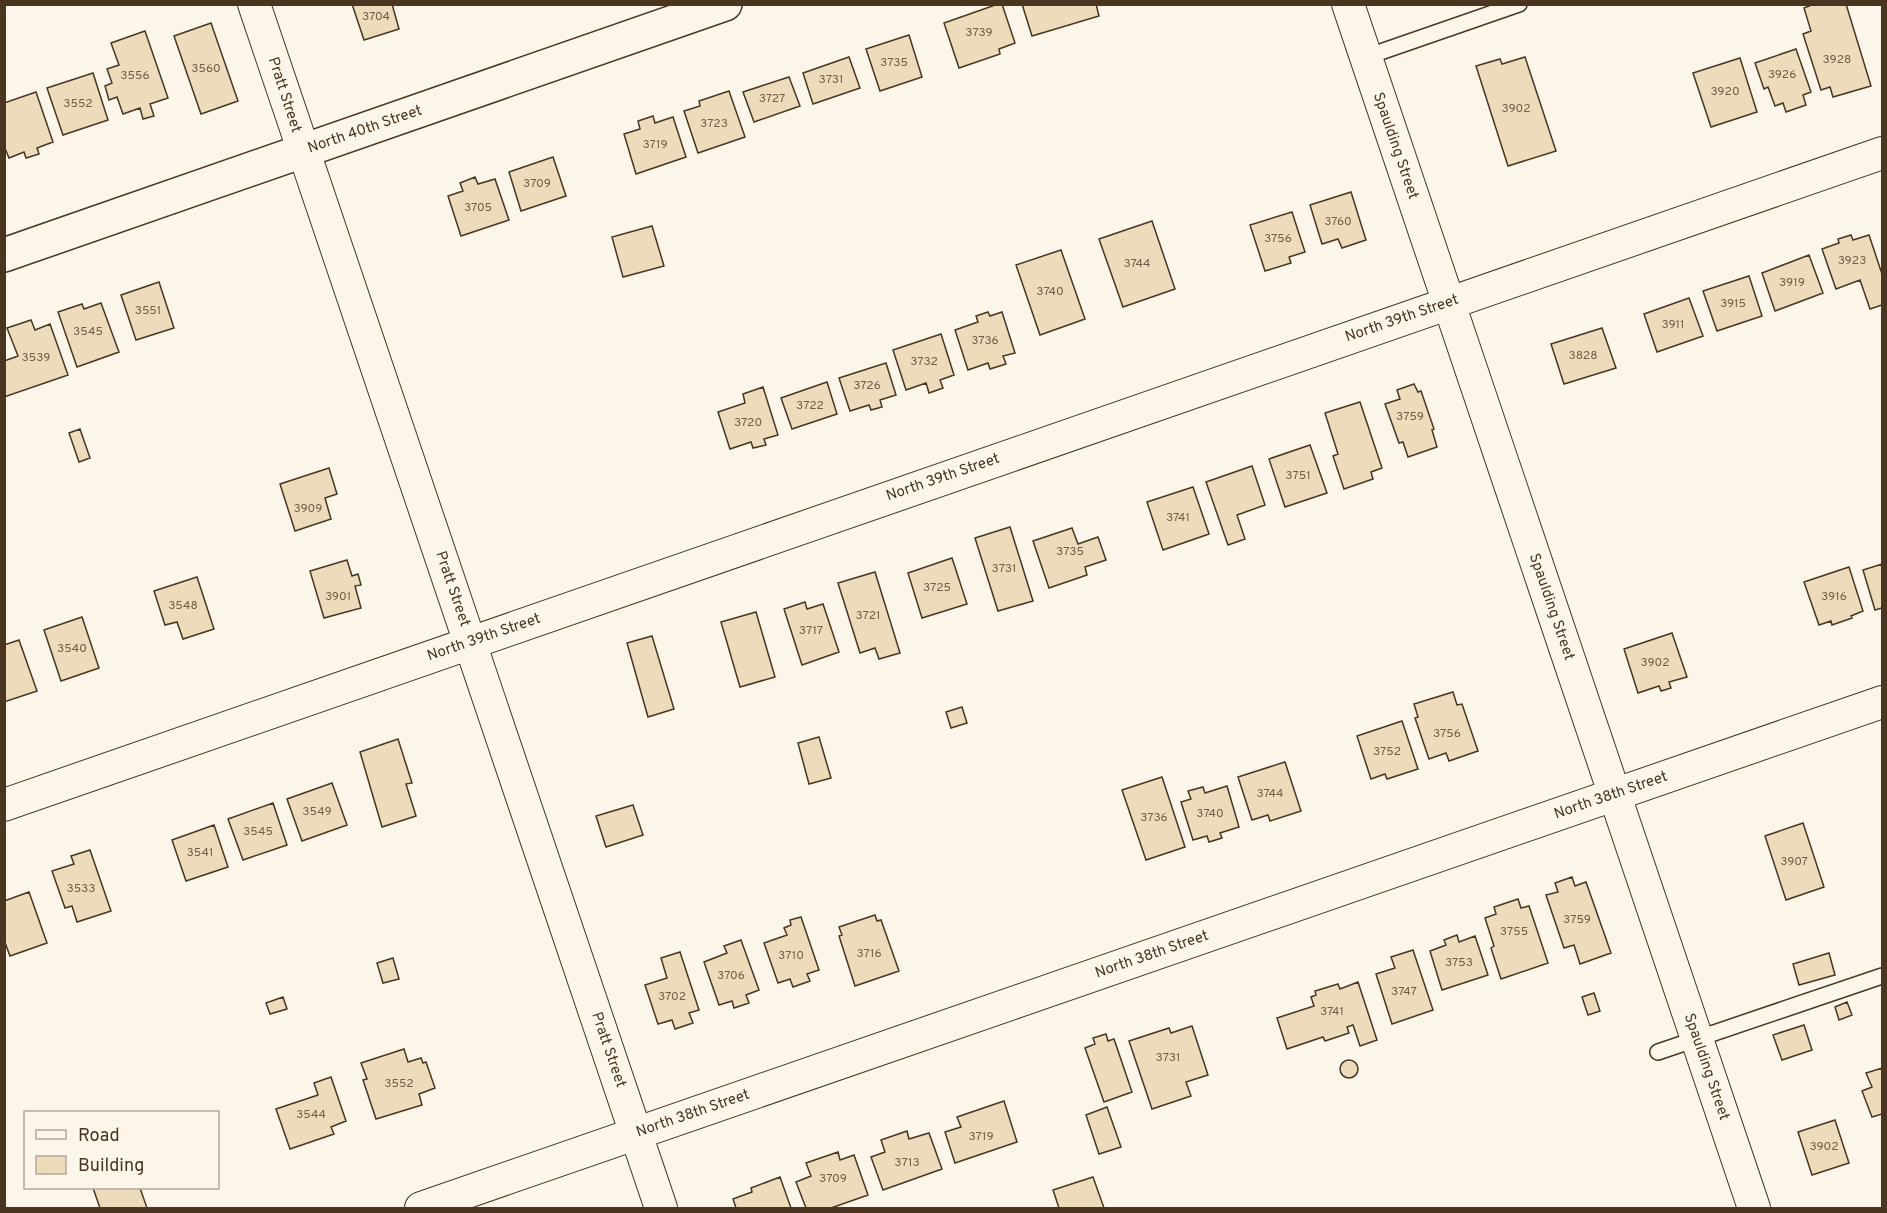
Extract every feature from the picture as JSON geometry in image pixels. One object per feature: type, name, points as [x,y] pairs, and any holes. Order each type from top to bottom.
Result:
[{"type":"street","name":"Pratt Street","points":[[254,4],[661,1209]]},
{"type":"street","name":"North 40th Street","points":[[4,255],[725,4]]},
{"type":"street","name":"Spaulding Street","points":[[1348,4],[1754,1209]]},
{"type":"street","name":"North 39th Street","points":[[4,805],[1882,153]]},
{"type":"street","name":"North 38th Street","points":[[422,1209],[1882,702]]},
{"type":"lane","points":[[1365,57],[1519,4]]},
{"type":"lane","points":[[1658,1052],[1882,976]]},
{"type":"building","points":[[352,4],[392,4],[399,29],[364,40]]},
{"type":"building","points":[[1002,4],[1015,43],[999,49],[1000,54],[959,68],[944,23]]},
{"type":"building","points":[[1022,4],[1096,4],[1099,16],[1032,36]]},
{"type":"building","points":[[1814,4],[1846,4],[1871,86],[1833,97],[1830,87],[1821,90],[1803,34],[1811,31],[1804,8]]},
{"type":"building","points":[[211,23],[238,101],[201,114],[174,36]]},
{"type":"building","points":[[145,31],[168,98],[150,104],[154,116],[143,119],[140,108],[123,114],[117,97],[109,100],[105,86],[112,83],[107,69],[119,65],[111,43]]},
{"type":"building","points":[[909,35],[922,77],[880,91],[866,49]]},
{"type":"building","points":[[1796,49],[1811,92],[1803,95],[1806,105],[1786,112],[1783,103],[1775,106],[1768,87],[1764,89],[1755,63]]},
{"type":"building","points":[[849,57],[860,88],[813,104],[803,73]]},
{"type":"building","points":[[1525,57],[1556,151],[1508,166],[1476,66],[1500,59],[1502,64]]},
{"type":"building","points":[[1740,58],[1757,112],[1711,127],[1693,73]]},
{"type":"building","points":[[93,73],[108,120],[63,135],[47,88]]},
{"type":"building","points":[[789,77],[800,106],[754,122],[743,92]]},
{"type":"building","points":[[729,91],[745,137],[698,153],[684,111],[700,106],[699,101]]},
{"type":"building","points":[[36,92],[53,142],[37,148],[39,154],[26,158],[24,152],[9,158],[4,146],[4,103]]},
{"type":"building","points":[[653,116],[655,123],[673,117],[686,157],[636,174],[624,134],[640,129],[638,121]]},
{"type":"building","points":[[553,157],[566,196],[521,211],[509,172]]},
{"type":"building","points":[[475,177],[478,184],[495,179],[509,220],[461,236],[448,196],[463,191],[460,183]]},
{"type":"building","points":[[1351,192],[1366,240],[1342,248],[1338,239],[1322,244],[1310,205]]},
{"type":"building","points":[[1292,212],[1305,252],[1289,257],[1291,263],[1265,271],[1250,225]]},
{"type":"building","points":[[1152,221],[1175,289],[1123,307],[1099,239]]},
{"type":"building","points":[[652,226],[664,266],[623,277],[612,237]]},
{"type":"building","points":[[1851,235],[1853,240],[1869,235],[1882,274],[1882,305],[1870,309],[1860,280],[1836,289],[1822,249],[1839,243],[1838,239]]},
{"type":"building","points":[[1061,250],[1085,319],[1040,335],[1016,265]]},
{"type":"building","points":[[1809,255],[1823,293],[1775,311],[1762,273]]},
{"type":"building","points":[[1749,276],[1762,316],[1717,331],[1703,291]]},
{"type":"building","points":[[159,282],[174,328],[136,340],[121,295]]},
{"type":"building","points":[[1689,298],[1703,336],[1657,352],[1644,314]]},
{"type":"building","points":[[101,303],[119,352],[77,367],[58,312],[82,304],[84,309]]},
{"type":"building","points":[[988,312],[990,316],[1002,312],[1015,353],[1003,356],[1006,364],[990,369],[988,363],[968,370],[955,330],[978,322],[976,316]]},
{"type":"building","points":[[31,320],[35,330],[50,324],[68,375],[4,397],[4,361],[18,356],[7,328]]},
{"type":"building","points":[[1602,328],[1616,368],[1564,384],[1551,344]]},
{"type":"building","points":[[941,334],[954,375],[940,380],[943,388],[929,393],[926,383],[906,390],[893,350]]},
{"type":"building","points":[[886,363],[896,395],[880,400],[882,407],[871,410],[869,405],[850,411],[839,378]]},
{"type":"building","points":[[827,382],[837,414],[792,429],[781,398]]},
{"type":"building","points":[[1414,384],[1418,392],[1421,391],[1434,429],[1432,430],[1437,447],[1408,457],[1403,442],[1399,443],[1385,404],[1400,399],[1397,390]]},
{"type":"building","points":[[763,387],[778,435],[764,439],[766,445],[753,448],[751,442],[730,449],[718,412],[745,403],[743,394]]},
{"type":"building","points":[[1360,402],[1382,468],[1371,472],[1373,479],[1344,489],[1333,456],[1338,454],[1325,413]]},
{"type":"building","points":[[80,429],[90,458],[79,462],[69,433]]},
{"type":"building","points":[[1310,445],[1327,493],[1285,507],[1269,459]]},
{"type":"building","points":[[1252,466],[1265,505],[1237,515],[1245,539],[1228,545],[1206,482]]},
{"type":"building","points":[[329,468],[337,494],[325,498],[331,519],[295,531],[280,484]]},
{"type":"building","points":[[1193,487],[1209,534],[1163,550],[1147,502]]},
{"type":"building","points":[[1010,527],[1033,601],[998,611],[975,538]]},
{"type":"building","points":[[1072,528],[1078,544],[1098,537],[1106,560],[1085,567],[1087,575],[1049,588],[1033,541]]},
{"type":"building","points":[[952,558],[967,604],[922,618],[908,573]]},
{"type":"building","points":[[347,560],[352,576],[358,574],[361,585],[355,586],[361,608],[324,618],[310,571]]},
{"type":"building","points":[[1882,564],[1882,608],[1875,610],[1863,570]]},
{"type":"building","points":[[1849,567],[1863,611],[1851,616],[1852,618],[1832,625],[1831,621],[1819,625],[1804,582]]},
{"type":"building","points":[[875,572],[900,653],[879,659],[875,648],[860,653],[838,583]]},
{"type":"building","points":[[197,577],[214,629],[183,639],[177,622],[165,625],[154,591]]},
{"type":"building","points":[[805,602],[807,609],[823,604],[839,652],[802,665],[784,609]]},
{"type":"building","points":[[756,612],[775,677],[740,687],[721,622]]},
{"type":"building","points":[[82,617],[99,668],[61,681],[44,630]]},
{"type":"building","points":[[1672,633],[1687,677],[1669,682],[1671,688],[1661,691],[1659,686],[1638,693],[1624,649]]},
{"type":"building","points":[[652,636],[674,709],[648,717],[627,643]]},
{"type":"building","points":[[19,640],[37,691],[4,702],[4,645]]},
{"type":"building","points":[[1453,692],[1457,705],[1462,704],[1478,751],[1449,761],[1446,753],[1429,759],[1415,718],[1418,717],[1414,704]]},
{"type":"building","points":[[962,707],[967,723],[951,728],[946,712]]},
{"type":"building","points":[[1402,721],[1418,769],[1387,779],[1385,774],[1371,779],[1357,736]]},
{"type":"building","points":[[819,737],[831,778],[809,784],[798,743]]},
{"type":"building","points":[[398,739],[412,783],[406,784],[416,816],[382,827],[360,752]]},
{"type":"building","points":[[1285,762],[1301,811],[1270,821],[1268,815],[1252,820],[1238,777]]},
{"type":"building","points":[[1162,777],[1185,847],[1146,860],[1122,790]]},
{"type":"building","points":[[332,783],[347,825],[302,841],[287,799]]},
{"type":"building","points":[[1227,786],[1239,827],[1220,833],[1222,838],[1209,842],[1207,836],[1193,840],[1181,802],[1191,799],[1188,791],[1203,787],[1205,793]]},
{"type":"building","points":[[273,803],[287,845],[243,860],[228,819]]},
{"type":"building","points":[[633,805],[643,835],[606,847],[596,816]]},
{"type":"building","points":[[1803,823],[1824,887],[1786,900],[1765,836]]},
{"type":"building","points":[[214,825],[228,867],[186,881],[172,840]]},
{"type":"building","points":[[90,850],[111,911],[77,922],[72,906],[65,908],[52,871],[74,864],[71,856]]},
{"type":"building","points":[[1572,877],[1575,886],[1586,882],[1611,953],[1580,964],[1574,945],[1564,948],[1546,895],[1558,892],[1555,883]]},
{"type":"building","points":[[29,892],[47,943],[10,956],[4,940],[4,901]]},
{"type":"building","points":[[1518,899],[1521,908],[1529,906],[1548,963],[1501,979],[1491,948],[1494,946],[1485,918],[1496,914],[1494,907]]},
{"type":"building","points":[[875,915],[877,921],[881,920],[899,971],[855,986],[839,936],[842,935],[839,927]]},
{"type":"building","points":[[801,917],[819,970],[807,974],[810,981],[793,987],[790,979],[778,983],[764,943],[787,935],[784,928],[791,925],[790,920]]},
{"type":"building","points":[[1457,935],[1459,942],[1475,936],[1488,975],[1442,990],[1430,951],[1446,945],[1444,940]]},
{"type":"building","points":[[741,940],[759,990],[746,995],[749,1003],[734,1008],[732,1001],[719,1005],[704,962],[727,953],[724,946]]},
{"type":"building","points":[[1413,950],[1433,1010],[1392,1024],[1376,974],[1395,968],[1391,957]]},
{"type":"building","points":[[680,952],[699,1010],[689,1013],[693,1023],[675,1029],[672,1020],[658,1024],[645,985],[667,978],[661,958]]},
{"type":"building","points":[[1829,953],[1835,975],[1799,985],[1793,964]]},
{"type":"building","points":[[393,958],[399,979],[383,983],[377,963]]},
{"type":"building","points":[[1358,982],[1377,1040],[1360,1046],[1353,1025],[1347,1027],[1349,1033],[1325,1041],[1323,1037],[1287,1049],[1277,1018],[1314,1006],[1311,997],[1316,995],[1315,991],[1338,984],[1340,989]]},
{"type":"building","points":[[1594,993],[1600,1011],[1588,1015],[1582,997]]},
{"type":"building","points":[[283,997],[287,1009],[270,1014],[266,1003]]},
{"type":"building","points":[[1847,1002],[1852,1015],[1839,1020],[1835,1007]]},
{"type":"building","points":[[1804,1025],[1812,1050],[1782,1060],[1773,1035]]},
{"type":"building","points":[[1192,1026],[1208,1075],[1186,1082],[1191,1096],[1152,1109],[1129,1041],[1169,1028],[1171,1033]]},
{"type":"building","points":[[1106,1034],[1108,1041],[1114,1039],[1132,1092],[1104,1102],[1085,1048],[1095,1044],[1093,1038]]},
{"type":"building","points":[[404,1049],[408,1062],[421,1058],[423,1063],[426,1062],[435,1088],[419,1094],[422,1105],[376,1119],[363,1080],[367,1079],[361,1063]]},
{"type":"building","points":[[1345,1060],[1353,1060],[1358,1065],[1356,1076],[1345,1078],[1340,1073],[1340,1065]]},
{"type":"building","points":[[1882,1068],[1882,1114],[1872,1117],[1862,1091],[1872,1087],[1866,1073]]},
{"type":"building","points":[[331,1077],[346,1121],[331,1127],[334,1134],[290,1149],[276,1109],[318,1095],[314,1083]]},
{"type":"building","points":[[1004,1101],[1017,1142],[955,1163],[945,1132],[961,1127],[957,1117]]},
{"type":"building","points":[[1107,1107],[1121,1147],[1099,1154],[1086,1115]]},
{"type":"building","points":[[1835,1120],[1849,1163],[1812,1175],[1798,1132]]},
{"type":"building","points":[[907,1131],[909,1139],[929,1133],[942,1169],[883,1190],[871,1157],[885,1152],[881,1140]]},
{"type":"building","points":[[838,1152],[840,1160],[854,1155],[868,1195],[831,1208],[806,1208],[796,1182],[811,1176],[806,1163]]},
{"type":"building","points":[[780,1177],[791,1208],[736,1208],[733,1199],[752,1192],[751,1188]]},
{"type":"building","points":[[1093,1177],[1104,1208],[1059,1208],[1053,1190]]},
{"type":"building","points":[[93,1189],[140,1189],[147,1208],[100,1208]]}]
